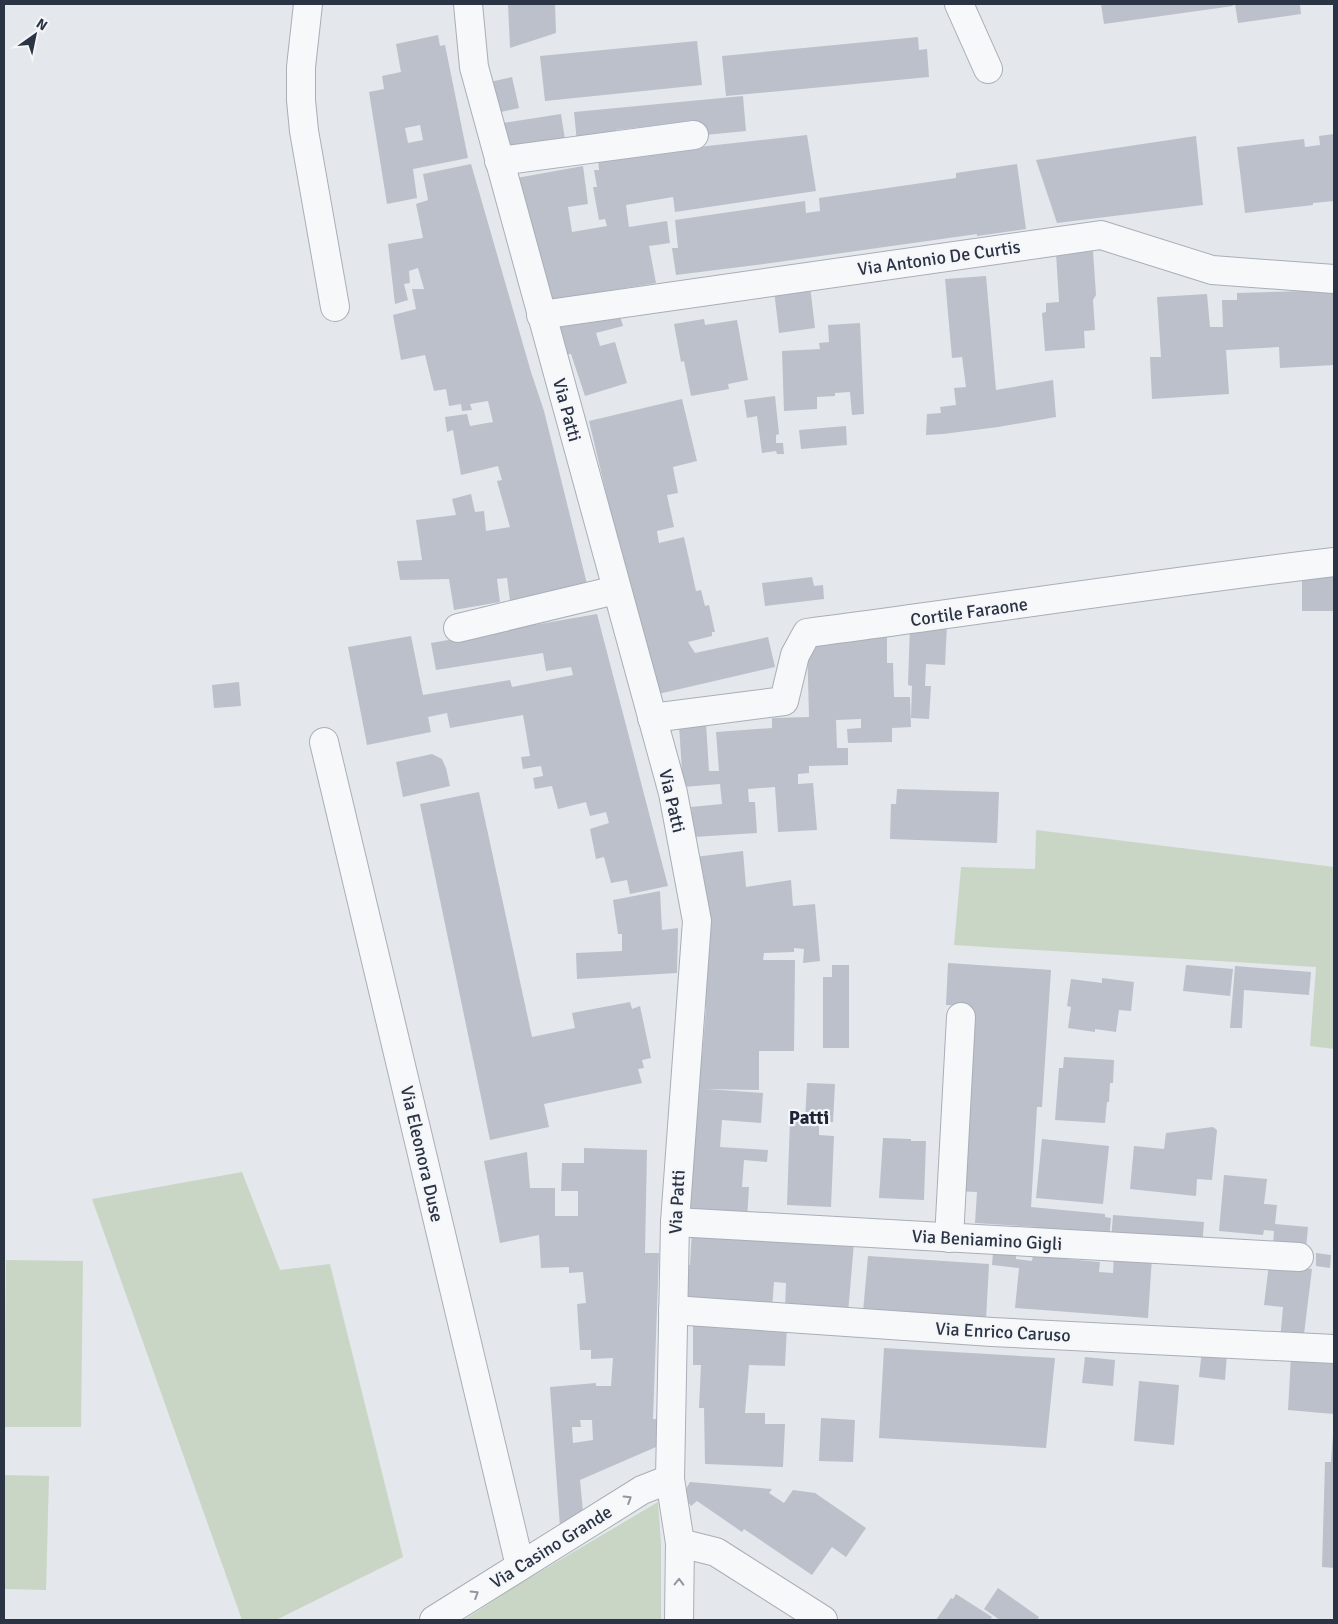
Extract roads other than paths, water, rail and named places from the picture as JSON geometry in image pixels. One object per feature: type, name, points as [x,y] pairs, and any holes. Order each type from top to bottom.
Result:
[{"type":"street","points":[[308,4],[301,67],[301,100],[304,131],[335,307]]},
{"type":"street","name":"Via Patti","points":[[468,4],[474,67],[672,793],[697,922],[675,1222],[670,1479],[680,1543],[679,1620]]},
{"type":"street","points":[[959,4],[988,69]]},
{"type":"street","points":[[499,161],[694,135]]},
{"type":"street","name":"Via Antonio De Curtis","points":[[541,315],[1101,235],[1212,270],[1334,279]]},
{"type":"street","name":"Cortile Faraone","points":[[652,718],[784,701],[795,655],[807,633],[1028,604],[1186,580],[1334,562]]},
{"type":"street","points":[[458,628],[616,590]]},
{"type":"street","name":"Via Eleonora Duse","points":[[324,742],[520,1566]]},
{"type":"street","points":[[949,1238],[961,1017]]},
{"type":"street","name":"Via Beniamino Gigli","points":[[675,1222],[1298,1257]]},
{"type":"street","name":"Via Enrico Caruso","points":[[673,1310],[992,1332],[1334,1349]]},
{"type":"street","name":"Via Casino Grande","points":[[434,1620],[642,1490],[670,1479]]},
{"type":"street","points":[[680,1543],[716,1552],[823,1620]]},
{"type":"district","name":"Patti","points":[[809,1118]]}]
